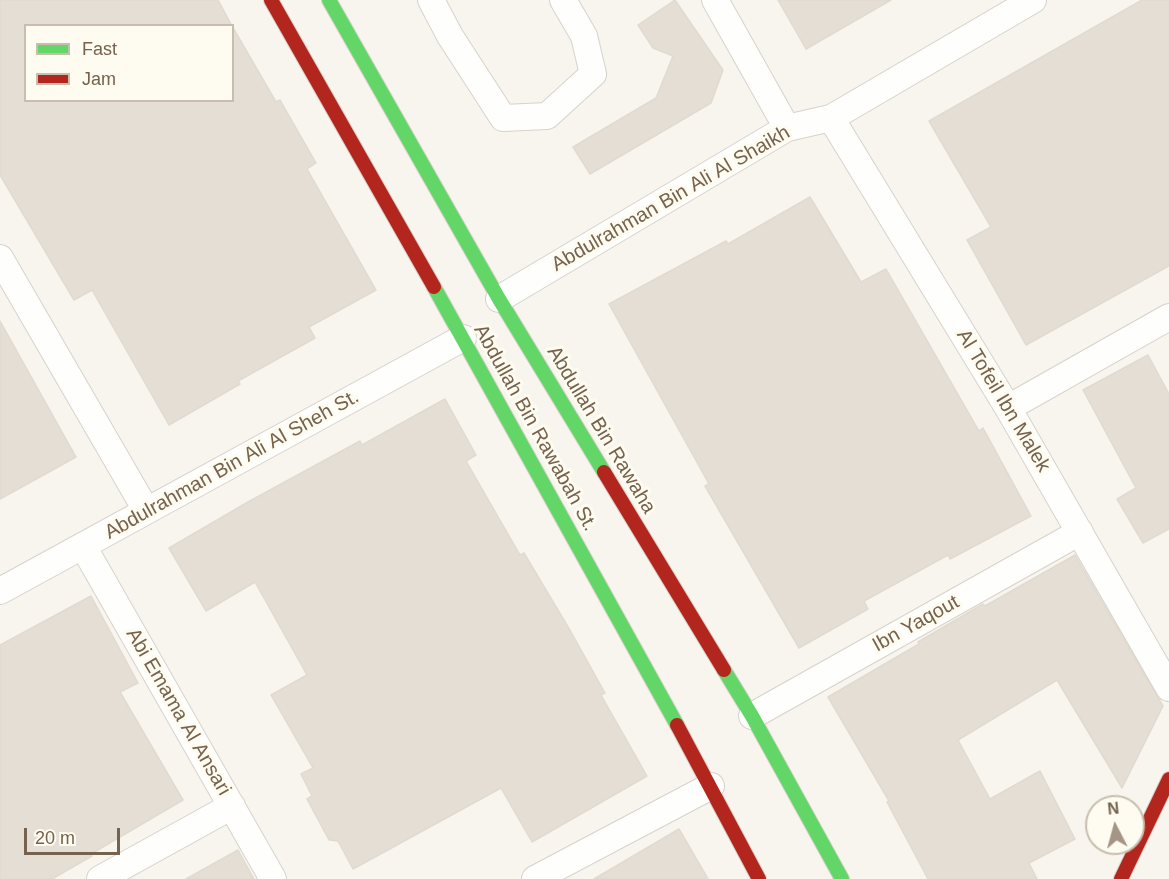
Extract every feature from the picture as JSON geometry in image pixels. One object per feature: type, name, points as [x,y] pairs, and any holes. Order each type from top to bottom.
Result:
[{"type":"street","name":"Abdullah Bin Rawabah St.","points":[[271,0],[463,338],[711,786],[759,879]]},
{"type":"street","name":"Abdullah Bin Rawaha","points":[[329,0],[499,299],[752,716],[842,879]]},
{"type":"street","points":[[431,0],[450,36],[503,118],[547,116],[592,74],[584,36],[563,0]]},
{"type":"street","points":[[714,0],[787,128]]},
{"type":"street","name":"Abdulrahman Bin Ali Al Shaikh","points":[[499,299],[787,128],[831,118],[1033,0]]},
{"type":"street","name":"Al Tofeil Ibn Malek","points":[[831,118],[1008,408],[1169,688]]},
{"type":"street","points":[[0,258],[146,510]]},
{"type":"street","points":[[1008,408],[1169,316]]},
{"type":"street","name":"Abdulrahman Bin Ali Al Sheh St.","points":[[0,591],[463,338]]},
{"type":"street","name":"Ibn Yaqout","points":[[752,716],[1080,532]]},
{"type":"street","name":"Abi Emama Al Ansari","points":[[83,546],[273,879]]},
{"type":"street","points":[[1121,879],[1169,779]]},
{"type":"street","points":[[535,879],[711,786]]},
{"type":"street","points":[[100,879],[232,806]]},
{"type":"building","points":[[0,0],[218,0],[231,24],[24,24],[24,102],[234,102],[234,29],[276,102],[280,100],[316,163],[307,169],[376,290],[309,327],[315,338],[238,381],[240,384],[169,425],[92,290],[74,300],[0,175]]},
{"type":"building","points":[[675,0],[723,70],[711,103],[590,174],[573,147],[656,98],[673,56],[653,48],[638,25]]},
{"type":"building","points":[[778,0],[891,0],[806,49]]},
{"type":"building","points":[[1142,0],[1169,0],[1169,266],[1026,345],[967,240],[991,227],[929,121]]},
{"type":"building","points":[[810,197],[861,282],[886,269],[979,431],[983,428],[1031,516],[950,559],[948,555],[864,601],[868,609],[799,648],[705,486],[709,484],[609,304],[726,241],[728,244]]},
{"type":"building","points":[[0,321],[76,457],[0,499]]},
{"type":"building","points":[[1148,355],[1169,394],[1169,529],[1143,543],[1117,499],[1136,488],[1083,390]]},
{"type":"building","points":[[445,399],[476,455],[466,461],[520,555],[524,553],[571,632],[605,693],[601,695],[647,776],[532,842],[501,788],[353,869],[338,841],[329,840],[307,799],[312,796],[301,774],[313,768],[271,695],[307,675],[255,582],[206,611],[169,548],[360,441],[362,445]]},
{"type":"building","points":[[1075,555],[1163,706],[1122,788],[1057,680],[958,740],[990,799],[1040,771],[1075,839],[1029,863],[1037,879],[928,879],[887,802],[889,801],[828,697],[983,604],[985,606]]},
{"type":"building","points":[[91,596],[138,683],[120,692],[183,800],[52,879],[0,879],[0,645]]},
{"type":"building","points":[[679,829],[708,879],[594,879]]},
{"type":"building","points":[[238,850],[254,879],[186,879]]},
{"type":"traffic: fast","points":[[329,0],[499,299],[604,472]]},
{"type":"traffic: fast","points":[[434,287],[677,725]]},
{"type":"traffic: fast","points":[[724,670],[842,879]]},
{"type":"traffic: jam","points":[[271,0],[434,287]]},
{"type":"traffic: jam","points":[[604,472],[724,670]]},
{"type":"traffic: jam","points":[[677,725],[759,879]]},
{"type":"traffic: jam","points":[[1121,879],[1169,779]]}]
